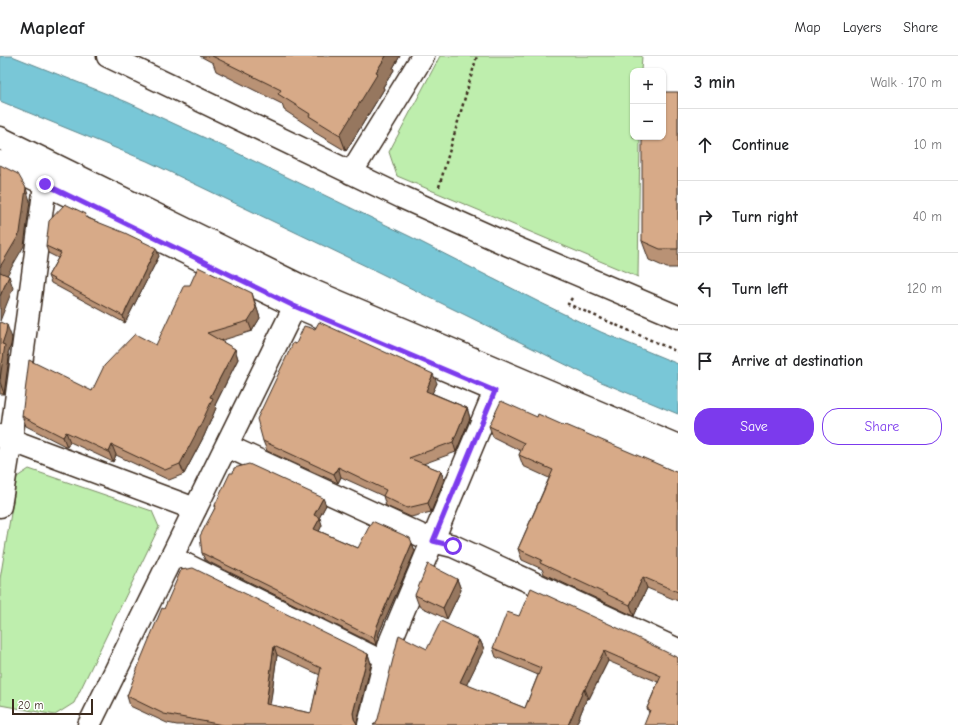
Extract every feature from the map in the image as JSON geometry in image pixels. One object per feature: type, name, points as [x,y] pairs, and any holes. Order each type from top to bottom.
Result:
[{"type":"street","points":[[108,56],[351,173],[502,242],[678,317]]},
{"type":"street","points":[[351,173],[423,56]]},
{"type":"street","points":[[0,138],[301,286],[678,446]]},
{"type":"street","points":[[0,162],[294,306],[678,468]]},
{"type":"street","points":[[0,506],[5,438],[45,184]]},
{"type":"street","points":[[89,725],[174,555],[294,306]]},
{"type":"street","points":[[369,725],[391,640],[495,391]]},
{"type":"street","points":[[5,438],[196,509]]},
{"type":"street","points":[[227,446],[433,541],[453,546],[678,650]]},
{"type":"lane","points":[[174,555],[385,660]]},
{"type":"path","points":[[439,188],[477,56]]},
{"type":"path","points":[[568,304],[678,352]]},
{"type":"green space","points":[[440,56],[642,56],[641,68],[630,68],[630,140],[640,140],[638,277],[397,176],[389,152]]},
{"type":"green space","points":[[29,469],[152,511],[159,527],[74,703],[55,715],[0,705],[0,579],[17,477]]},
{"type":"water","points":[[0,56],[12,56],[127,102],[229,149],[411,237],[601,332],[678,364],[678,414],[599,381],[372,269],[147,161],[0,101]]},
{"type":"building","points":[[212,56],[386,56],[376,72],[378,73],[340,135],[309,116],[310,114],[278,94],[281,90]]},
{"type":"building","points":[[666,92],[678,92],[678,249],[660,249],[642,241],[642,140],[666,140]]},
{"type":"building","points":[[0,165],[18,174],[26,188],[20,233],[0,267]]},
{"type":"building","points":[[65,204],[86,214],[85,217],[125,233],[156,248],[123,316],[48,276],[61,253],[46,246],[49,221]]},
{"type":"building","points":[[198,267],[252,293],[256,308],[248,321],[207,333],[235,349],[210,397],[213,398],[180,464],[165,470],[112,445],[109,452],[66,432],[63,437],[22,416],[29,360],[92,391],[104,366],[135,334],[156,345],[184,285],[190,285]]},
{"type":"building","points":[[0,272],[9,276],[0,296]]},
{"type":"building","points":[[0,322],[7,325],[2,344],[5,345],[0,379]]},
{"type":"building","points":[[319,322],[433,374],[426,391],[467,408],[453,442],[409,458],[441,471],[428,503],[407,508],[383,496],[386,490],[338,467],[334,474],[263,441],[257,419],[293,343],[296,344],[304,326],[315,329]]},
{"type":"building","points":[[501,401],[537,417],[538,414],[565,426],[566,425],[678,473],[678,592],[643,577],[630,605],[540,563],[542,560],[518,549],[553,470],[519,455],[524,443],[489,426]]},
{"type":"building","points":[[249,464],[323,498],[314,515],[320,518],[314,529],[358,548],[372,521],[410,538],[412,543],[377,626],[374,638],[202,553],[200,536],[216,506],[215,505],[230,473],[233,473],[234,468]]},
{"type":"building","points":[[428,564],[457,579],[443,608],[415,595]]},
{"type":"building","points":[[193,568],[368,654],[353,713],[354,719],[358,725],[223,725],[164,714],[127,696],[162,608],[164,609],[181,570]],"holes":[[[274,646],[321,668],[311,713],[266,704]]]},
{"type":"building","points":[[531,588],[620,629],[678,658],[678,725],[644,725],[650,710],[647,708],[661,676],[604,651],[584,689],[568,725],[373,725],[378,719],[399,635],[427,649],[441,621],[480,640],[460,682],[525,708],[541,668],[493,648],[507,612],[519,616]]},
{"type":"route","points":[[45,184],[294,306],[495,391],[433,541],[453,546]]}]
